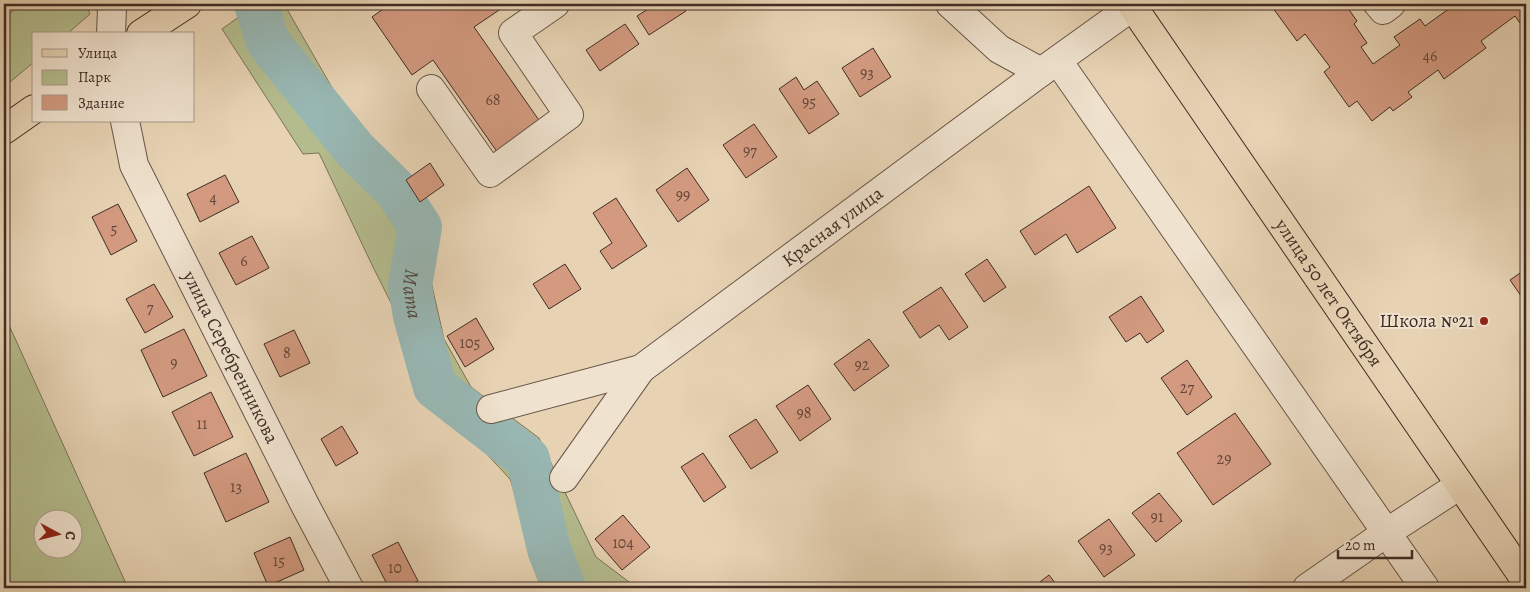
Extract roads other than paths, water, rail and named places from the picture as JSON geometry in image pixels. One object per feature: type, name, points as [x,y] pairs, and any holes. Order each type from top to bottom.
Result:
[{"type":"main road","points":[[144,32],[187,4]]},
{"type":"main road","name":"улица 50 лет Октября","points":[[1132,5],[1526,581]]},
{"type":"main road","points":[[4,130],[32,109]]},
{"type":"street","points":[[110,4],[112,8],[111,32]]},
{"type":"street","points":[[431,89],[490,173],[569,115],[513,33],[555,4]]},
{"type":"street","points":[[950,4],[999,49],[1049,67],[1425,588]]},
{"type":"street","points":[[1378,4],[1383,10],[1391,4]]},
{"type":"street","name":"Красная улица","points":[[564,478],[641,369],[1132,5]]},
{"type":"street","name":"улица Серебренникова","points":[[125,122],[134,165],[306,507],[349,588]]},
{"type":"street","points":[[491,409],[641,369]]},
{"type":"street","points":[[1308,588],[1386,533],[1460,485]]},
{"type":"waterway","name":"Мата","points":[[256,4],[268,42],[355,150],[396,190],[420,227],[410,286],[415,316],[435,387],[528,459],[549,549],[564,588]]},
{"type":"place","name":"Школа №21","points":[[1484,321]]}]
